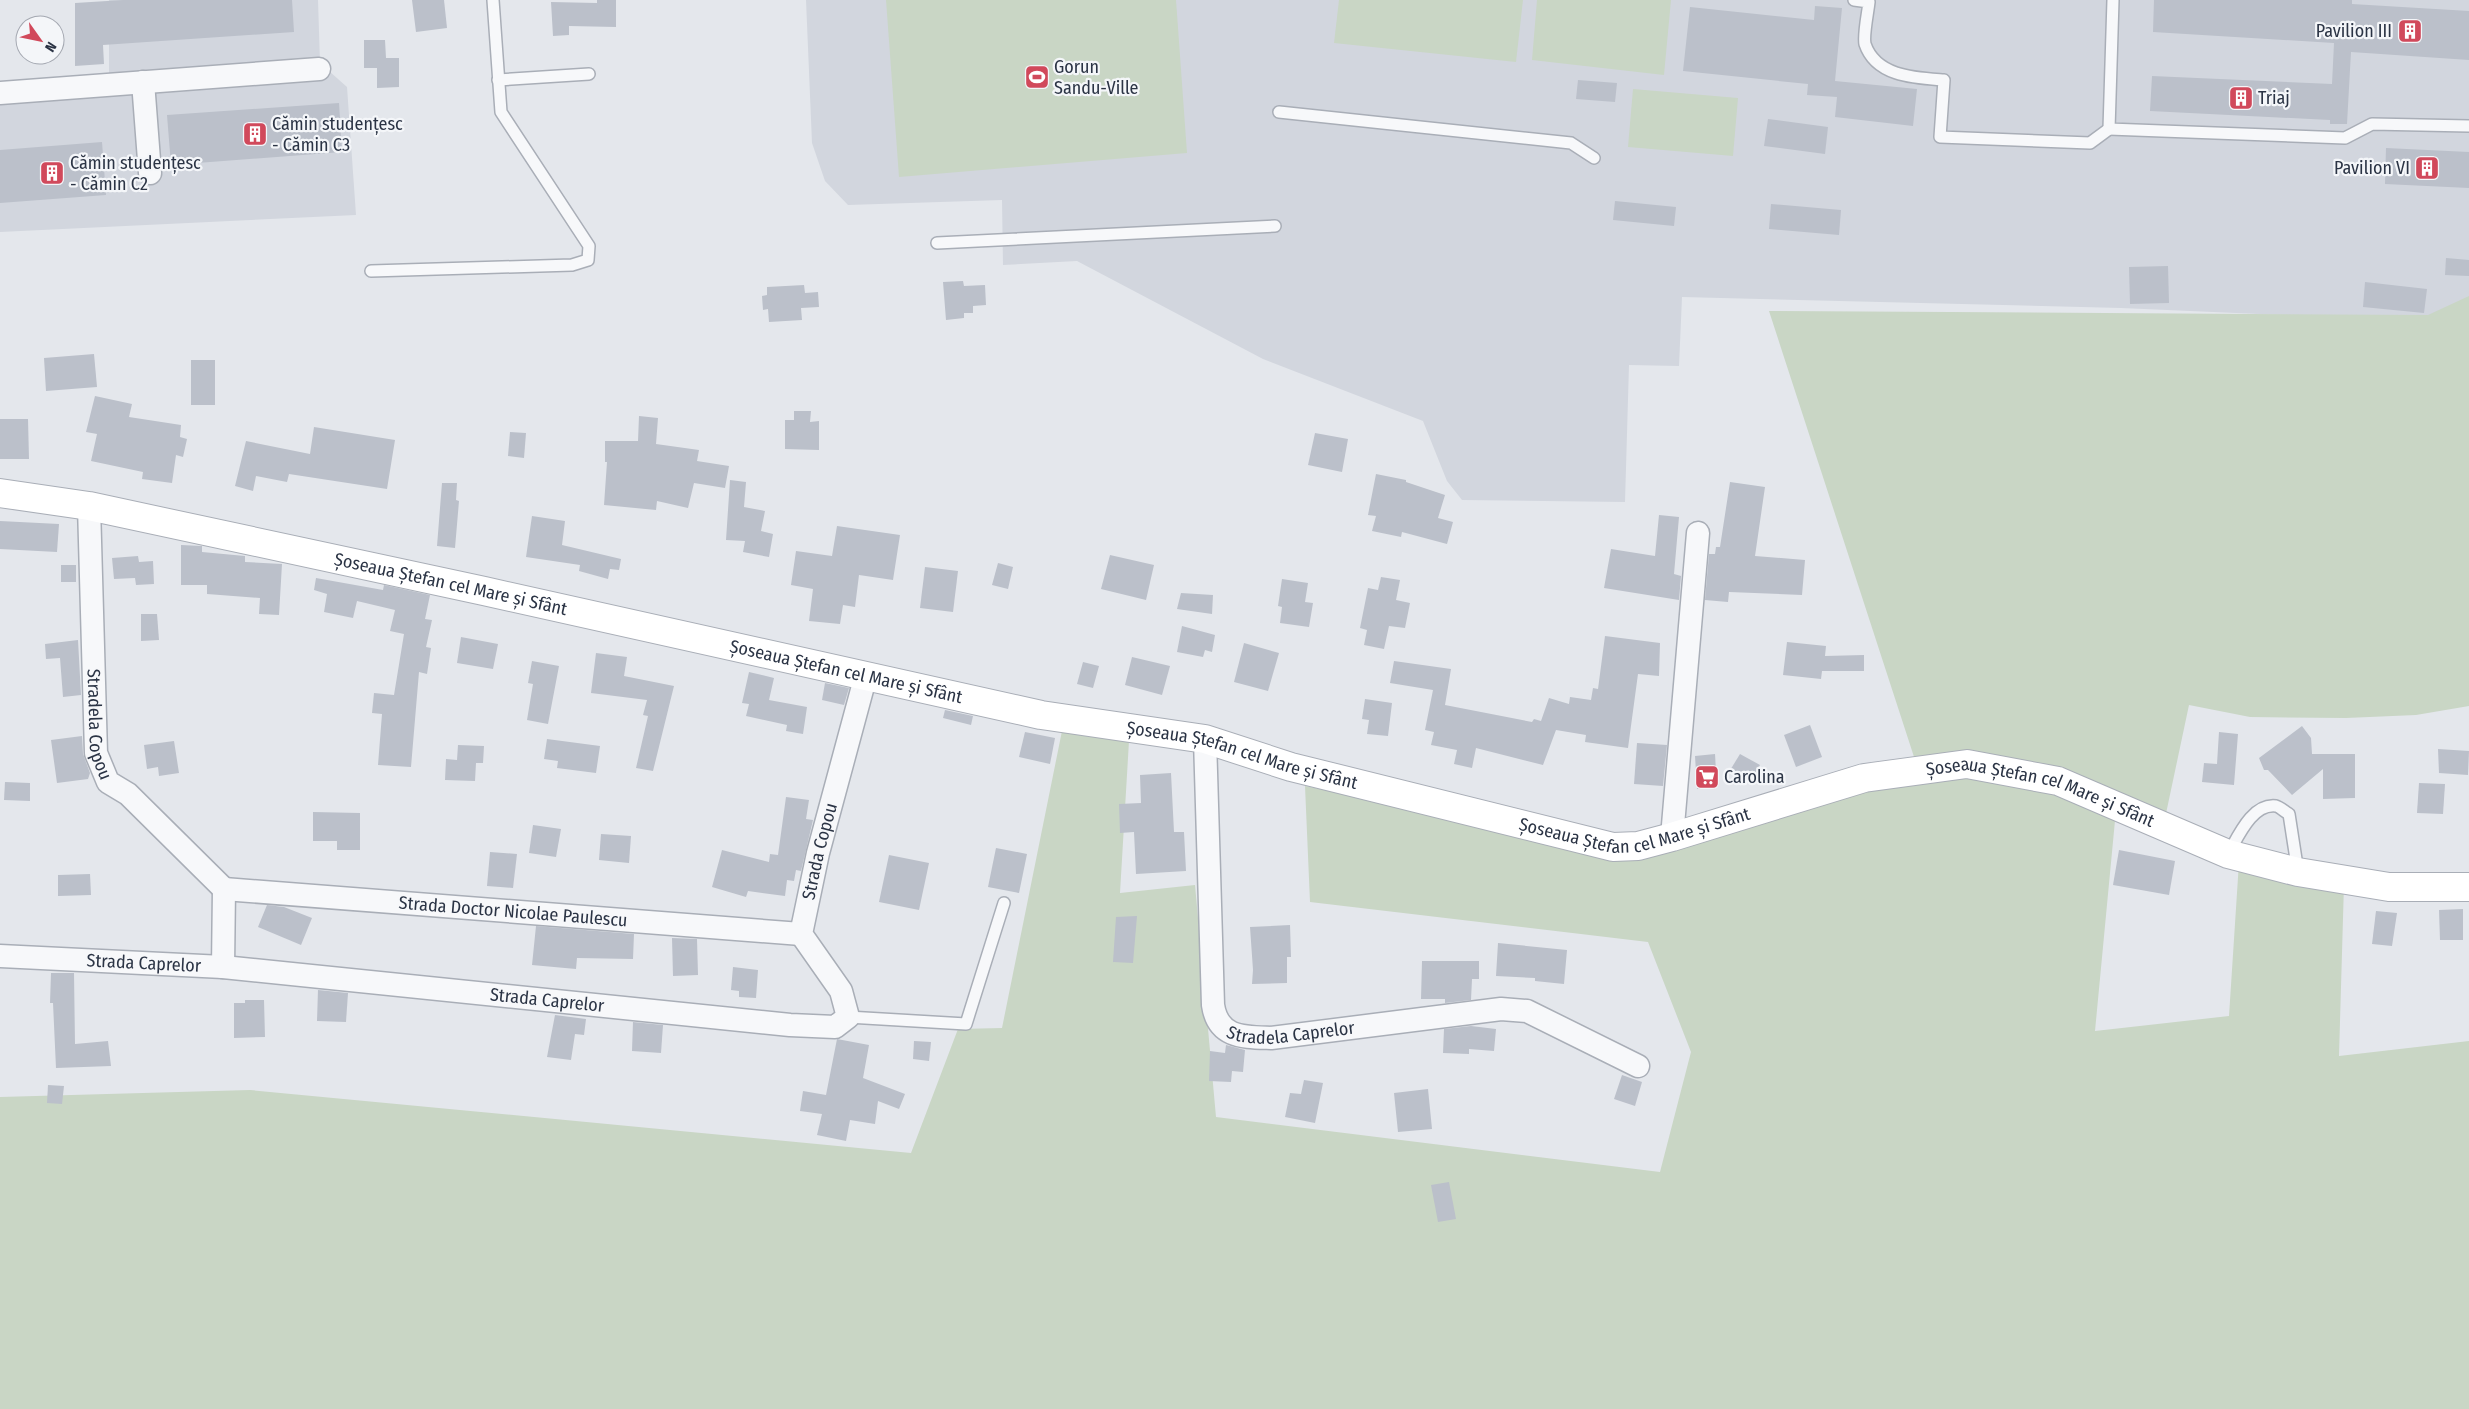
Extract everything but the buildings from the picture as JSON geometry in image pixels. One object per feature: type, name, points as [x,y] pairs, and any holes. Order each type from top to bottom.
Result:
[{"type":"street","points":[[0,93],[319,69]]},
{"type":"street","points":[[143,82],[150,173]]},
{"type":"street","name":"Șoseaua Ștefan cel Mare și Sfânt","points":[[0,493],[89,506],[866,674],[1041,715],[1205,739],[1291,767],[1613,847],[1638,846],[1672,837],[1864,778],[1967,764],[2058,782],[2228,854],[2298,872],[2389,887],[2469,887]]},
{"type":"street","name":"Stradela Copou","points":[[89,506],[96,753],[108,782],[128,794],[224,889]]},
{"type":"street","points":[[1672,837],[1698,533]]},
{"type":"street","name":"Strada Copou","points":[[801,934],[818,853],[866,674]]},
{"type":"street","name":"Stradela Caprelor","points":[[1205,739],[1213,1005],[1214,1014],[1225,1029],[1234,1034],[1270,1038],[1501,1009],[1527,1011],[1638,1066]]},
{"type":"street","points":[[223,967],[224,889]]},
{"type":"street","name":"Strada Doctor Nicolae Paulescu","points":[[224,889],[801,934]]},
{"type":"street","points":[[801,934],[841,991],[848,1017]]},
{"type":"street","name":"Strada Caprelor","points":[[0,956],[223,967],[790,1025],[835,1027],[848,1017]]},
{"type":"lane","points":[[371,271],[572,265],[588,260],[589,246],[500,112],[493,0]]},
{"type":"lane","points":[[1854,0],[1869,1],[1865,43],[1874,59],[1897,74],[1910,78],[1944,80],[1940,137],[2090,143],[2109,128],[2345,138],[2372,124],[2469,126]]},
{"type":"lane","points":[[2109,128],[2113,0]]},
{"type":"lane","points":[[498,80],[589,74]]},
{"type":"lane","points":[[1279,112],[1571,143],[1594,158]]},
{"type":"lane","points":[[937,243],[1275,226]]},
{"type":"lane","points":[[2228,854],[2248,821],[2262,808],[2276,806],[2289,814],[2298,872]]},
{"type":"lane","name":"Strada Caprelor","points":[[848,1017],[966,1024],[1004,903]]},
{"type":"shaded area","points":[[109,0],[318,0],[320,63],[347,87],[356,215],[0,232],[0,82],[109,77]]},
{"type":"shaded area","points":[[806,0],[2469,0],[2469,301],[2424,321],[2121,308],[1682,297],[1679,366],[1629,365],[1625,502],[1462,500],[1447,481],[1423,421],[1263,359],[1077,261],[1003,265],[1002,200],[848,205],[825,181],[812,143]]},
{"type":"green space","name":"Gorun Sandu-Ville","points":[[886,0],[1176,0],[1187,153],[899,177]]},
{"type":"green space","points":[[1339,0],[1523,0],[1516,62],[1334,43]]},
{"type":"green space","points":[[1537,0],[1671,0],[1664,75],[1532,60]]},
{"type":"green space","points":[[1633,89],[1738,98],[1733,156],[1628,147]]},
{"type":"green space","points":[[2469,296],[2469,706],[2416,715],[2346,718],[2250,717],[2189,705],[2164,823],[2059,777],[1916,763],[1769,311],[2428,315]]},
{"type":"green space","points":[[1063,726],[1129,741],[1120,893],[1195,885],[1216,1117],[1660,1172],[1691,1052],[1648,942],[1310,902],[1305,786],[1653,856],[1864,781],[1966,769],[2116,810],[2095,1031],[2229,1016],[2239,862],[2344,884],[2339,1056],[2469,1041],[2469,1409],[0,1409],[0,1097],[250,1090],[911,1153],[958,1029],[1002,1028]]},
{"type":"place","name":"Pavilion III","points":[[2410,31]]},
{"type":"place","name":"Gorun Sandu-Ville","points":[[1037,77]]},
{"type":"place","name":"Triaj","points":[[2241,98]]},
{"type":"place","name":"Cămin studențesc - Cămin C3","points":[[255,134]]},
{"type":"place","name":"Pavilion VI","points":[[2427,168]]},
{"type":"place","name":"Cămin studențesc - Cămin C2","points":[[52,173]]},
{"type":"place","name":"Carolina","points":[[1707,777]]}]
